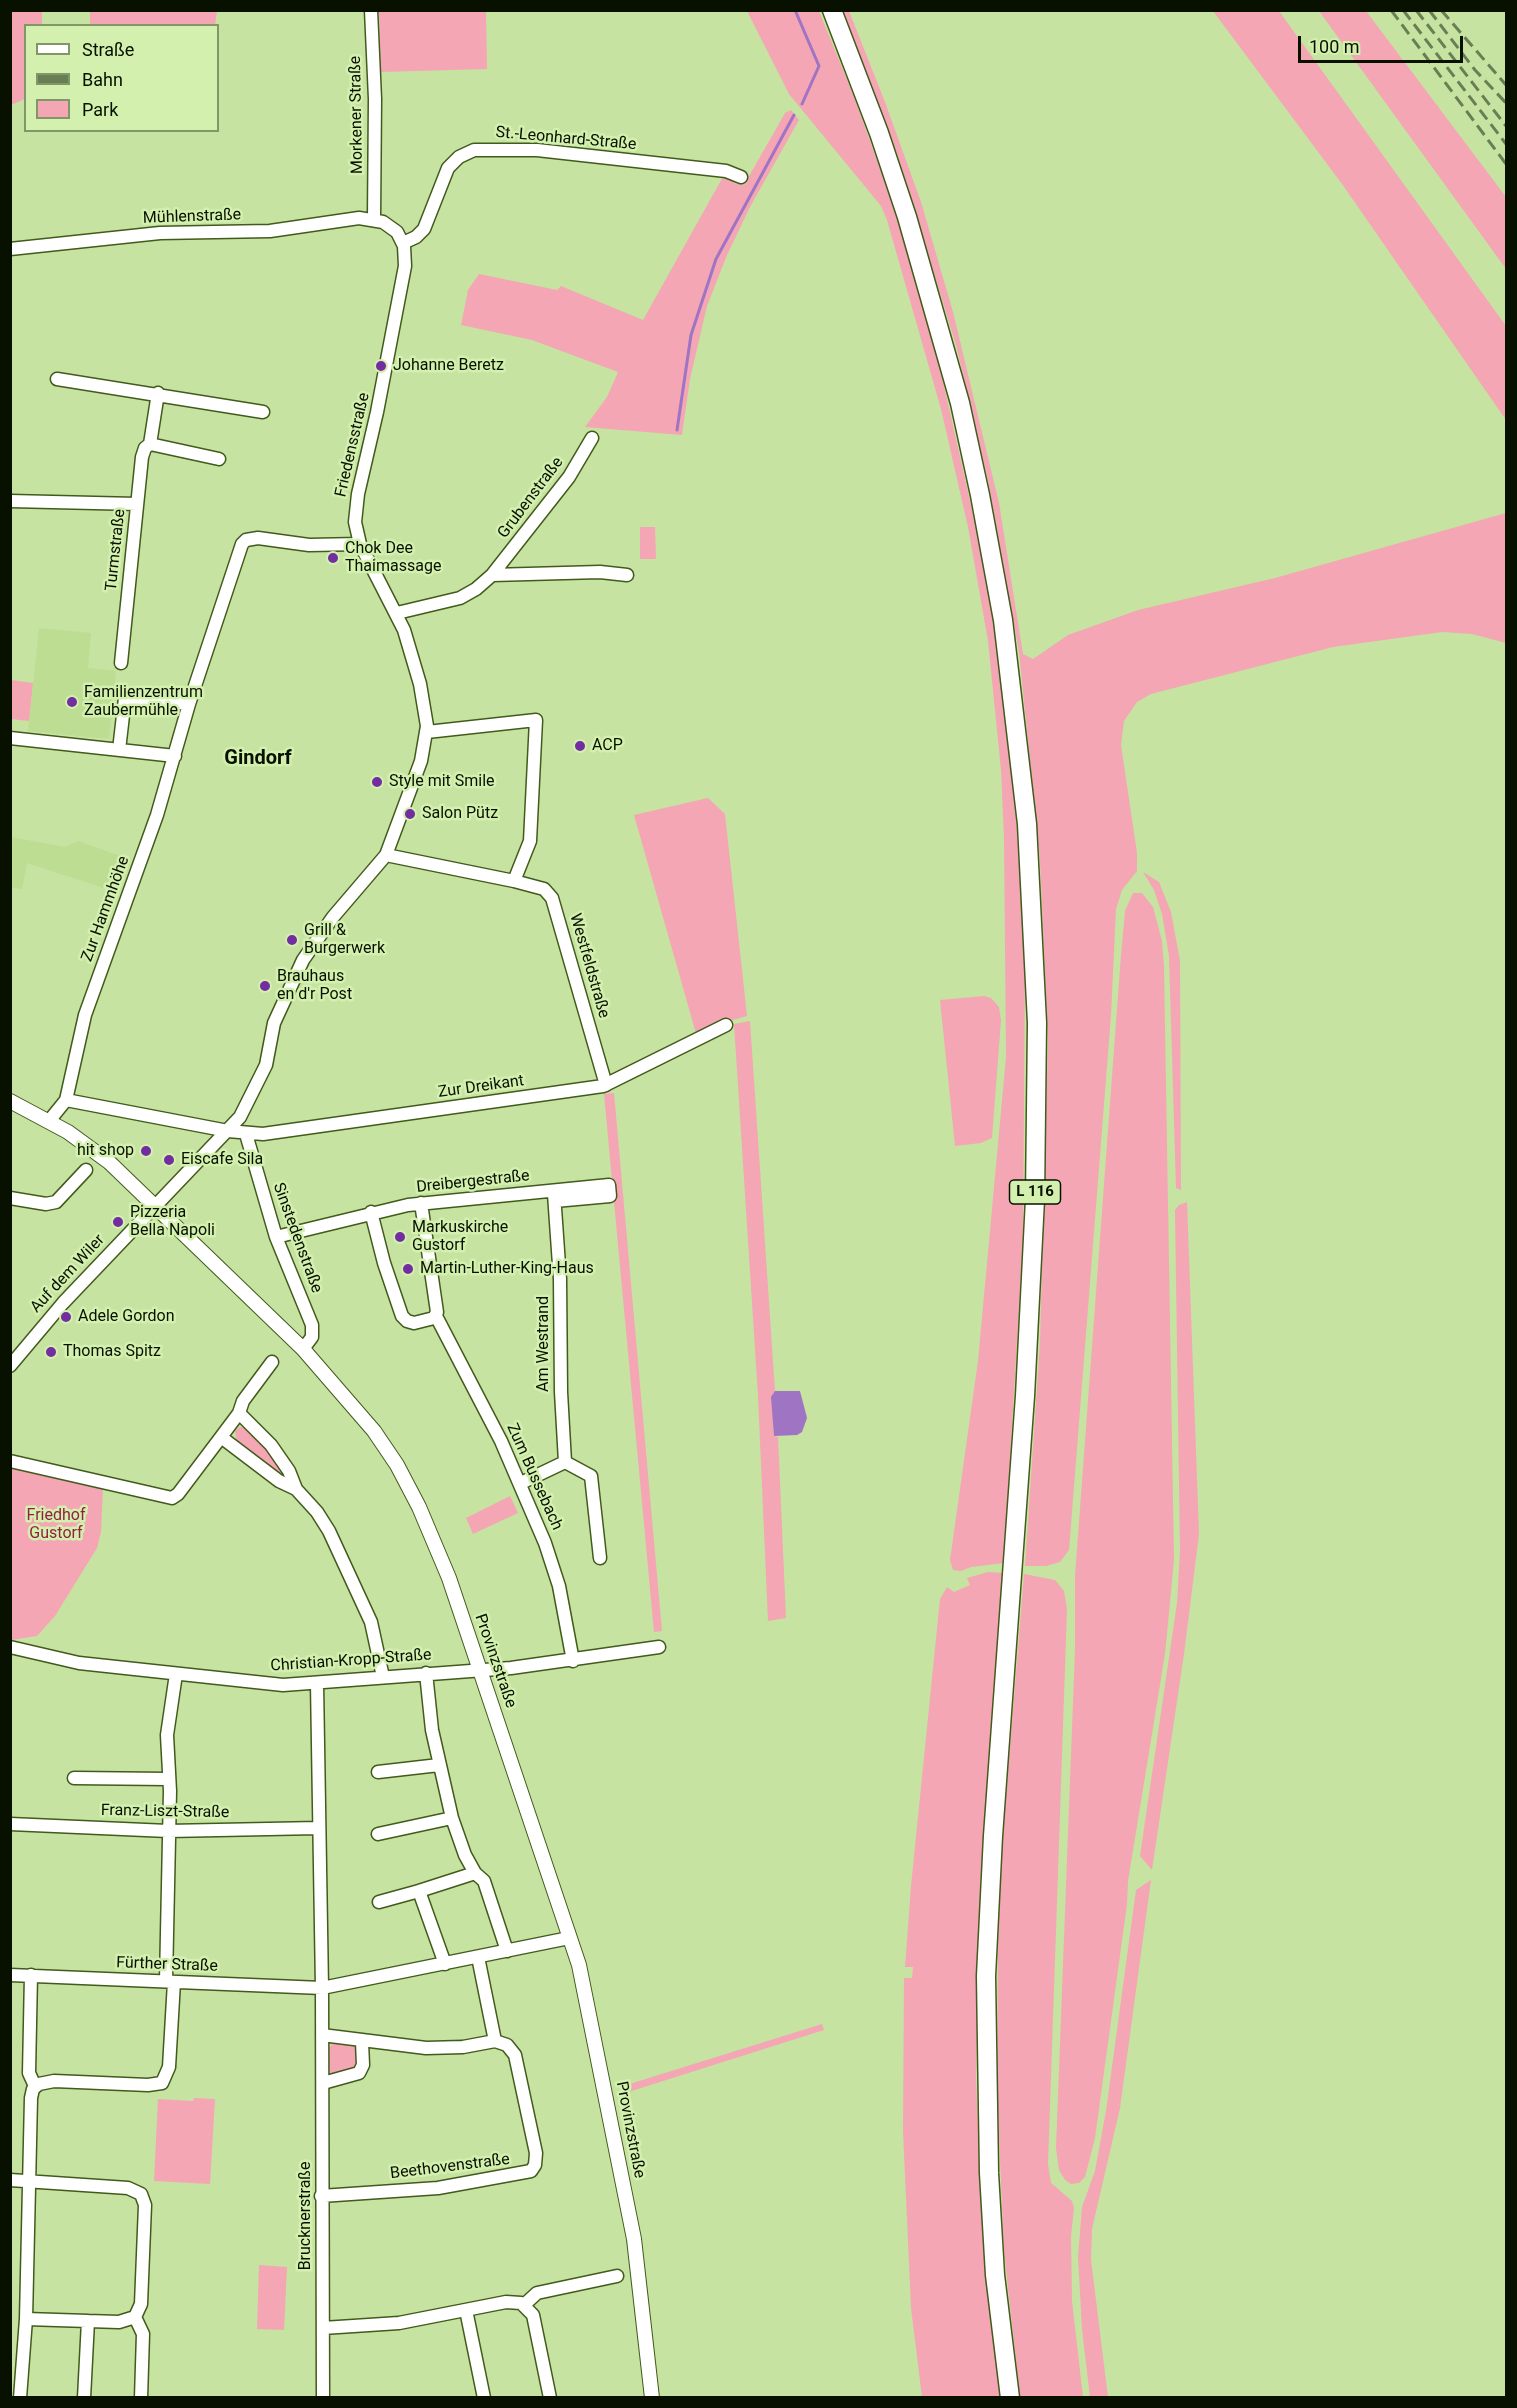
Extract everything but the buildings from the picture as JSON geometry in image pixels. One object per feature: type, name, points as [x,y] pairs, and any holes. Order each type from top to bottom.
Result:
[{"type":"main road","name":"L 116","points":[[831,10],[876,123],[907,217],[971,451],[1007,646],[1029,851],[1037,1023],[1035,1198],[1025,1396],[993,1836],[986,1987],[990,2182],[995,2275],[1010,2397]]},
{"type":"street","name":"Morkener Straße","points":[[371,10],[375,99],[374,219]]},
{"type":"street","name":"St.-Leonhard-Straße","points":[[403,243],[416,237],[424,229],[448,168],[459,157],[474,150],[537,150],[726,171],[741,177]]},
{"type":"street","name":"Mühlenstraße","points":[[10,249],[160,233],[270,231],[352,218],[374,219]]},
{"type":"street","points":[[374,219],[391,226],[403,243]]},
{"type":"street","name":"Friedensstraße","points":[[228,1131],[248,1104],[266,1065],[274,1023],[303,960],[333,917],[386,855],[421,761],[427,732],[417,670],[397,613],[360,544],[356,507],[406,258],[403,243]]},
{"type":"street","points":[[57,379],[158,393],[263,412]]},
{"type":"street","name":"Turmstraße","points":[[121,663],[142,454],[150,444],[158,393]]},
{"type":"street","name":"Grubenstraße","points":[[397,613],[460,598],[476,590],[492,575],[569,477],[592,438]]},
{"type":"street","points":[[150,444],[219,459]]},
{"type":"street","points":[[10,501],[137,504]]},
{"type":"street","name":"Zur Hammhöhe","points":[[50,1121],[66,1100],[85,1015],[175,756],[189,704],[244,541],[258,538],[302,545],[360,544]]},
{"type":"street","points":[[492,575],[600,572],[627,575]]},
{"type":"street","points":[[119,750],[125,698],[189,704]]},
{"type":"street","points":[[427,732],[536,720],[532,833],[514,881]]},
{"type":"street","points":[[10,738],[175,756]]},
{"type":"street","name":"Westfeldstraße","points":[[386,855],[514,881],[543,889],[552,898],[606,1085]]},
{"type":"street","name":"Zur Dreikant","points":[[228,1131],[264,1134],[606,1085],[726,1025]]},
{"type":"street","points":[[66,1100],[228,1131]]},
{"type":"street","name":"Provinzstraße","points":[[10,1101],[50,1121],[109,1162],[156,1204],[303,1349],[361,1414],[403,1476],[435,1543],[481,1669],[581,1973],[634,2239],[652,2397]]},
{"type":"street","name":"Auf dem Wiler","points":[[10,1366],[63,1303],[228,1131]]},
{"type":"street","name":"Sinstedenstraße","points":[[246,1134],[276,1237],[313,1328],[312,1339],[303,1349]]},
{"type":"street","points":[[10,1198],[54,1203],[86,1170]]},
{"type":"street","name":"Dreibergestraße","points":[[276,1237],[371,1212],[421,1203],[554,1196]]},
{"type":"street","name":"Am Westrand","points":[[554,1196],[560,1279],[561,1392],[565,1462]]},
{"type":"street","name":"Zum Bussebach","points":[[421,1203],[436,1316],[521,1483],[556,1575],[573,1661]]},
{"type":"street","points":[[371,1212],[387,1272],[403,1318],[412,1323],[436,1316]]},
{"type":"street","points":[[10,1461],[172,1498],[178,1494],[239,1413],[243,1401],[272,1362]]},
{"type":"street","points":[[239,1413],[272,1445],[289,1471],[296,1489],[322,1521],[343,1560],[371,1622],[383,1677]]},
{"type":"street","points":[[221,1437],[279,1481],[296,1489]]},
{"type":"street","points":[[521,1483],[565,1462],[591,1476],[600,1558]]},
{"type":"street","name":"Christian-Kropp-Straße","points":[[10,1647],[64,1660],[276,1684],[317,1683],[573,1661],[658,1647]]},
{"type":"street","points":[[426,1673],[439,1765],[452,1818],[462,1847],[475,1873],[484,1881],[507,1951]]},
{"type":"street","points":[[35,2086],[54,2081],[148,2085],[162,2083],[169,2067],[167,1735],[176,1674]]},
{"type":"street","points":[[317,1683],[322,2035],[362,2042],[441,2049],[495,2041],[478,1957]]},
{"type":"street","points":[[378,1772],[439,1765]]},
{"type":"street","points":[[74,1778],[168,1779]]},
{"type":"street","points":[[378,1834],[452,1818]]},
{"type":"street","name":"Franz-Liszt-Straße","points":[[10,1824],[168,1831],[318,1828]]},
{"type":"street","points":[[379,1902],[475,1873]]},
{"type":"street","points":[[420,1891],[445,1964]]},
{"type":"street","name":"Fürther Straße","points":[[10,1975],[322,1988],[569,1938]]},
{"type":"street","points":[[20,2397],[26,2319],[31,2098],[35,2086],[29,2073],[31,1975]]},
{"type":"street","name":"Brucknerstraße","points":[[322,2035],[323,2397]]},
{"type":"street","name":"Beethovenstraße","points":[[321,2196],[438,2188],[531,2171],[536,2165],[536,2153],[515,2055],[507,2045],[495,2041]]},
{"type":"street","points":[[323,2083],[359,2073],[363,2065],[362,2042]]},
{"type":"street","points":[[10,2180],[122,2187],[141,2194],[145,2205],[145,2230],[141,2304],[135,2318],[143,2334],[141,2397]]},
{"type":"street","points":[[323,2328],[406,2322],[506,2302],[525,2304],[537,2293],[616,2276]]},
{"type":"street","points":[[525,2304],[535,2321],[550,2397]]},
{"type":"street","points":[[466,2310],[484,2397]]},
{"type":"street","points":[[26,2319],[119,2322],[135,2318]]},
{"type":"street","points":[[84,2397],[88,2321]]},
{"type":"shaded area","name":"Familienzentrum Zaubermühle","points":[[39,628],[91,633],[88,668],[116,671],[109,739],[28,731]]},
{"type":"shaded area","points":[[11,837],[65,847],[78,841],[123,857],[113,891],[27,863],[22,889],[11,888]]},
{"type":"shaded area","points":[[775,1391],[800,1391],[807,1418],[802,1432],[797,1435],[774,1436],[771,1397]]},
{"type":"green space","points":[[90,10],[217,11],[215,24],[90,24]]},
{"type":"green space","points":[[10,11],[42,11],[42,24],[24,24],[24,99],[11,105]]},
{"type":"green space","points":[[379,11],[486,11],[487,69],[381,72]]},
{"type":"green space","points":[[747,11],[819,11],[854,97],[904,234],[934,342],[983,558],[997,644],[1016,810],[1025,972],[1023,1238],[1004,1563],[971,1567],[961,1571],[953,1570],[950,1560],[978,1361],[1006,1057],[1004,837],[1001,770],[988,641],[968,527],[941,409],[887,220],[881,206],[789,94]]},
{"type":"green space","points":[[843,11],[849,11],[885,102],[921,202],[953,312],[999,503],[1023,654],[1033,659],[1068,635],[1138,610],[1275,578],[1506,513],[1506,643],[1472,634],[1442,632],[1333,647],[1151,694],[1137,702],[1124,721],[1121,745],[1137,853],[1137,871],[1122,890],[1116,909],[1111,1015],[1069,1550],[1060,1562],[1046,1566],[1025,1566],[1040,1342],[1048,1041],[1040,861],[1019,652],[988,481],[956,345],[898,157]]},
{"type":"green space","points":[[1213,11],[1279,11],[1506,326],[1506,420],[1342,184]]},
{"type":"green space","points":[[1319,11],[1366,11],[1506,197],[1506,269]]},
{"type":"green space","points":[[791,110],[799,120],[751,205],[727,255],[707,306],[690,379],[682,435],[585,427],[607,397],[618,372],[532,340],[461,325],[468,290],[479,274],[557,290],[561,286],[643,320],[724,175],[736,184],[744,185],[785,113]]},
{"type":"green space","points":[[640,527],[655,527],[656,559],[640,559]]},
{"type":"green space","points":[[11,680],[33,683],[29,721],[11,719]]},
{"type":"green space","points":[[708,798],[725,814],[747,1016],[697,1037],[634,815]]},
{"type":"green space","points":[[1143,872],[1159,882],[1171,912],[1180,961],[1181,1190],[1176,1188],[1169,956],[1162,914],[1154,890]]},
{"type":"green space","points":[[1133,893],[1142,893],[1153,907],[1162,941],[1164,967],[1174,1560],[1165,1654],[1128,1881],[1127,1904],[1095,2138],[1085,2177],[1079,2183],[1071,2184],[1065,2180],[1059,2170],[1056,2148],[1075,1650],[1075,1576],[1121,955],[1125,911]]},
{"type":"green space","points":[[984,996],[991,998],[999,1007],[1001,1020],[992,1138],[981,1143],[955,1146],[940,1000]]},
{"type":"green space","points":[[750,1021],[775,1391],[772,1397],[774,1436],[778,1437],[786,1618],[768,1621],[758,1396],[734,1024]]},
{"type":"green space","points":[[614,1093],[662,1631],[654,1632],[604,1094]]},
{"type":"green space","points":[[1187,1202],[1199,1534],[1152,1870],[1140,1856],[1177,1603],[1180,1551],[1175,1210],[1179,1205]]},
{"type":"green space","points":[[240,1427],[248,1428],[268,1448],[290,1484],[237,1443],[235,1431]]},
{"type":"green space","name":"Friedhof Gustorf","points":[[11,1466],[103,1487],[101,1532],[97,1548],[55,1616],[37,1636],[11,1640]]},
{"type":"green space","points":[[510,1496],[518,1513],[473,1534],[466,1518]]},
{"type":"green space","points":[[988,1572],[1003,1573],[980,1884],[976,2079],[983,2244],[1000,2397],[922,2397],[911,2308],[903,2131],[904,1978],[912,1978],[913,1967],[905,1967],[911,1886],[940,1599],[947,1587],[954,1592],[970,1585],[967,1578]]},
{"type":"green space","points":[[1024,1574],[1055,1580],[1064,1591],[1067,1609],[1048,2164],[1051,2183],[1072,2201],[1074,2208],[1071,2236],[1072,2301],[1083,2397],[1020,2397],[1004,2252],[997,2089],[998,1943],[1001,1858]]},
{"type":"green space","points":[[1151,1880],[1120,2108],[1092,2229],[1091,2260],[1108,2397],[1090,2397],[1082,2329],[1078,2257],[1082,2207],[1095,2171],[1106,2111],[1136,1890]]},
{"type":"green space","points":[[822,2024],[824,2030],[622,2094],[620,2087]]},
{"type":"green space","points":[[333,2043],[357,2046],[356,2070],[332,2076],[329,2071],[329,2048]]},
{"type":"green space","points":[[194,2098],[215,2099],[210,2184],[154,2181],[158,2099],[193,2101]]},
{"type":"green space","points":[[259,2265],[287,2267],[284,2330],[257,2329]]},
{"type":"waterway","points":[[795,10],[819,66],[802,104]]},
{"type":"waterway","points":[[677,430],[691,335],[716,259],[794,115]]},
{"type":"railway","points":[[1391,10],[1506,164]]},
{"type":"railway","points":[[1403,10],[1506,144]]},
{"type":"railway","points":[[1416,10],[1506,126]]},
{"type":"railway","points":[[1429,10],[1475,70],[1506,103]]},
{"type":"railway","points":[[1441,10],[1506,85]]},
{"type":"place","name":"Johanne Beretz","points":[[381,366]]},
{"type":"place","name":"Chok Dee Thaimassage","points":[[333,558]]},
{"type":"place","name":"Familienzentrum Zaubermühle","points":[[72,702]]},
{"type":"place","name":"ACP","points":[[580,746]]},
{"type":"place","name":"Style mit Smile","points":[[377,782]]},
{"type":"place","name":"Salon Pütz","points":[[410,814]]},
{"type":"place","name":"Grill & Burgerwerk","points":[[292,940]]},
{"type":"place","name":"Brauhaus en d'r Post","points":[[265,986]]},
{"type":"place","name":"hit shop","points":[[146,1151]]},
{"type":"place","name":"Eiscafe Sila","points":[[169,1160]]},
{"type":"place","name":"Pizzeria Bella Napoli","points":[[118,1222]]},
{"type":"place","name":"Markuskirche Gustorf","points":[[400,1237]]},
{"type":"place","name":"Martin-Luther-King-Haus","points":[[408,1269]]},
{"type":"place","name":"Adele Gordon","points":[[66,1317]]},
{"type":"place","name":"Thomas Spitz","points":[[51,1352]]},
{"type":"district","name":"Gindorf","points":[[258,759]]}]
